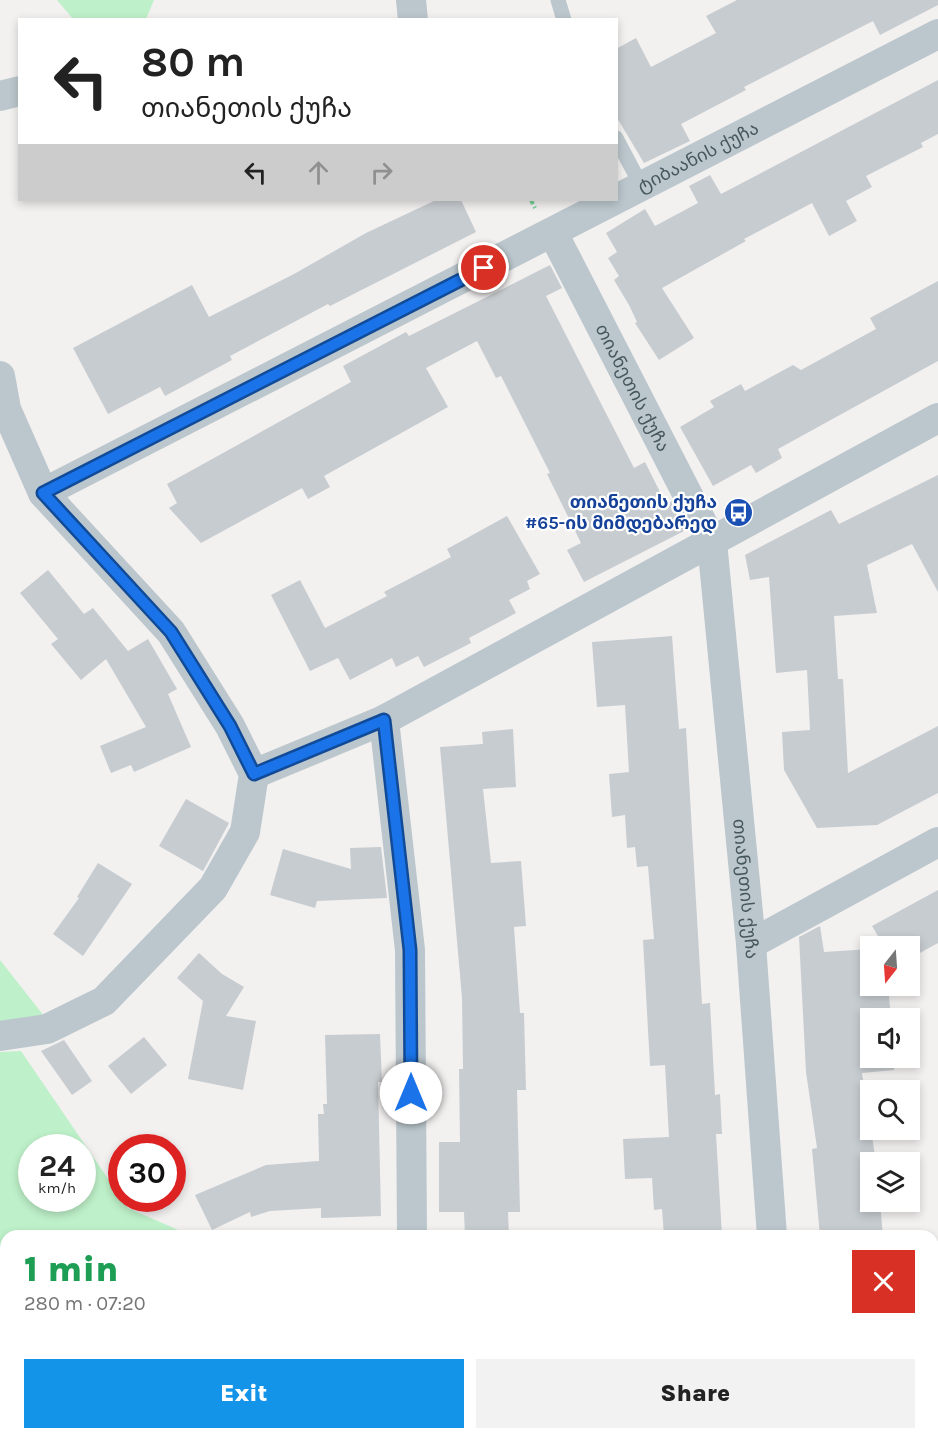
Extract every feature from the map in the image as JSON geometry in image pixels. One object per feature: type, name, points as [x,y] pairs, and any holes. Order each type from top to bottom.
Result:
[{"type":"street","points":[[411,0],[413,18]]},
{"type":"street","name":"ტიბაანის ქუჩა","points":[[618,199],[938,34]]},
{"type":"street","points":[[0,96],[18,92]]},
{"type":"street","name":"ტიბაანის ქუჩა","points":[[43,493],[615,201]]},
{"type":"street","name":"თიანეთის ქუჩა","points":[[553,233],[712,542],[751,944],[772,1230]]},
{"type":"street","points":[[0,376],[3,410],[43,493],[171,632],[230,726],[254,774],[245,831],[213,888],[104,1001],[47,1029],[0,1036]]},
{"type":"street","points":[[254,774],[384,720],[938,418]]},
{"type":"street","points":[[384,720],[410,950],[412,1230]]},
{"type":"street","points":[[751,944],[938,842]]},
{"type":"lane","points":[[558,0],[563,18]]},
{"type":"lane","points":[[618,142],[642,187]]},
{"type":"green space","points":[[57,0],[154,0],[146,18],[72,18]]},
{"type":"green space","points":[[0,960],[44,1016],[0,1025]]},
{"type":"green space","points":[[21,1051],[78,1134],[18,1134],[18,1212],[96,1212],[96,1161],[108,1179],[108,1212],[137,1212],[178,1230],[0,1230],[0,1052]]},
{"type":"building","points":[[737,0],[938,0],[938,5],[880,35],[873,21],[744,87],[746,90],[681,124],[690,141],[644,163],[618,119],[618,48],[636,38],[651,67],[716,33],[706,16]]},
{"type":"building","points":[[938,80],[938,134],[921,143],[923,147],[866,176],[872,187],[846,201],[857,221],[829,236],[812,203],[744,239],[746,241],[662,288],[694,338],[659,360],[635,323],[637,322],[629,305],[614,280],[619,276],[608,258],[617,252],[606,233],[645,209],[655,226],[698,203],[689,186],[710,175],[721,194]]},
{"type":"building","points":[[434,201],[461,201],[476,232],[330,306],[328,304],[230,356],[232,360],[165,396],[160,387],[108,414],[73,348],[192,285],[209,317],[294,274],[366,233]]},
{"type":"building","points":[[550,265],[562,288],[546,296],[634,468],[645,462],[666,504],[672,501],[686,530],[584,582],[567,550],[581,543],[547,474],[550,473],[501,376],[496,378],[477,341],[426,368],[448,407],[324,476],[330,487],[308,499],[302,488],[201,543],[169,508],[177,503],[167,484],[351,382],[343,366],[406,332],[409,336]]},
{"type":"building","points":[[938,281],[938,361],[778,449],[782,458],[756,473],[751,465],[713,486],[680,427],[714,407],[710,401],[741,384],[745,391],[793,365],[801,370],[876,329],[870,318]]},
{"type":"building","points":[[938,475],[938,592],[912,544],[867,565],[877,613],[834,616],[838,679],[843,679],[848,773],[938,726],[938,793],[877,825],[817,828],[784,770],[782,732],[810,730],[807,670],[776,673],[769,577],[750,580],[745,555],[831,510],[839,524]]},
{"type":"building","points":[[507,516],[540,574],[527,581],[530,589],[509,600],[516,613],[469,638],[471,643],[424,667],[418,656],[396,667],[392,658],[350,680],[338,658],[310,671],[271,595],[300,580],[325,628],[387,596],[384,592],[451,557],[447,549]]},
{"type":"building","points":[[48,570],[84,614],[93,608],[128,651],[148,639],[177,689],[168,694],[191,747],[134,772],[131,765],[111,773],[100,746],[146,727],[106,659],[81,680],[51,644],[58,639],[20,593]]},
{"type":"building","points":[[672,636],[679,729],[686,728],[702,1004],[710,1003],[715,1095],[720,1094],[722,1134],[716,1134],[722,1230],[664,1230],[662,1209],[654,1210],[652,1178],[625,1179],[623,1139],[669,1137],[665,1065],[650,1066],[643,940],[654,939],[648,866],[637,867],[635,847],[627,848],[625,815],[612,817],[609,774],[629,772],[625,705],[597,707],[592,642]]},
{"type":"building","points":[[513,729],[516,787],[483,789],[491,863],[521,861],[526,926],[514,927],[520,1013],[524,1013],[526,1090],[517,1090],[520,1212],[508,1212],[509,1230],[465,1230],[464,1212],[439,1212],[439,1142],[460,1142],[459,1069],[463,1069],[462,998],[440,747],[483,744],[482,732]]},
{"type":"building","points":[[186,799],[229,823],[203,871],[159,846]]},
{"type":"building","points":[[381,847],[387,898],[317,901],[315,908],[270,895],[283,849],[351,869],[350,848]]},
{"type":"building","points":[[98,863],[132,884],[83,956],[53,934],[79,898],[77,897]]},
{"type":"building","points":[[938,890],[938,943],[920,953],[920,936],[878,936],[872,926]]},
{"type":"building","points":[[820,926],[824,952],[860,950],[860,996],[889,996],[890,1008],[860,1008],[860,1068],[894,1068],[894,1070],[862,1073],[863,1080],[860,1080],[860,1140],[873,1140],[874,1152],[860,1152],[860,1212],[881,1212],[882,1230],[819,1230],[812,1149],[817,1148],[806,1072],[799,937]]},
{"type":"building","points":[[199,953],[222,974],[244,987],[226,1016],[256,1021],[243,1090],[188,1079],[203,1001],[177,978]]},
{"type":"building","points":[[380,1034],[382,1082],[378,1082],[381,1216],[321,1218],[321,1208],[270,1211],[251,1217],[250,1212],[212,1230],[195,1195],[266,1165],[319,1161],[318,1114],[324,1114],[323,1104],[327,1104],[325,1035]]},
{"type":"building","points":[[144,1037],[167,1065],[131,1094],[108,1066]]},
{"type":"building","points":[[64,1040],[92,1081],[72,1095],[41,1051]]},
{"type":"place","name":"თიანეთის ქუჩა #65-ის მიმდებარედ","points":[[738,512]]},
{"type":"route","points":[[411,1093],[410,950],[384,720],[300,757],[254,774],[230,726],[171,632],[43,493],[484,268]]}]
